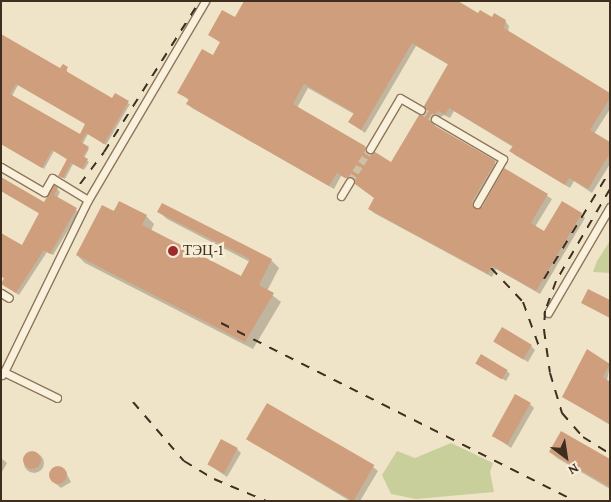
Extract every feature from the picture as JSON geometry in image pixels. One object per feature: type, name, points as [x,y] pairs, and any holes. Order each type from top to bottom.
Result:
[{"type":"street","points":[[57,398],[3,374],[88,200],[205,1]]},
{"type":"street","points":[[370,149],[400,98],[421,110]]},
{"type":"street","points":[[435,119],[503,159],[477,204]]},
{"type":"street","points":[[1,167],[44,192],[52,178],[88,200]]},
{"type":"street","points":[[341,196],[350,181]]},
{"type":"street","points":[[548,313],[610,207]]},
{"type":"street","points":[[1,293],[10,298]]},
{"type":"green space","points":[[610,241],[610,273],[593,272],[597,261]]},
{"type":"green space","points":[[451,443],[493,463],[490,472],[494,492],[416,499],[391,494],[382,475],[397,451],[415,458]]},
{"type":"building","points":[[244,1],[458,1],[478,13],[480,10],[492,17],[494,13],[506,20],[504,28],[610,93],[610,98],[590,130],[610,142],[610,153],[588,189],[569,178],[565,185],[509,151],[513,146],[449,108],[445,115],[439,111],[430,117],[432,124],[496,161],[472,201],[474,208],[482,207],[504,168],[548,194],[531,223],[544,231],[562,201],[582,213],[536,291],[492,266],[488,274],[368,209],[374,198],[355,184],[352,176],[345,178],[337,173],[329,186],[186,104],[189,99],[177,93],[202,49],[213,55],[220,42],[208,35],[222,10],[235,17]],"holes":[[[412,43],[448,64],[424,106],[425,113],[419,115],[391,162],[375,152],[368,154],[365,146],[293,104],[304,84],[354,113],[348,122],[361,130]]]},
{"type":"building","points":[[1,34],[60,68],[63,64],[68,67],[66,71],[112,98],[115,93],[129,101],[104,144],[86,133],[81,142],[89,147],[83,156],[88,159],[82,169],[71,163],[63,178],[58,176],[67,159],[52,150],[42,168],[1,144]],"holes":[[[16,84],[85,124],[80,134],[10,94]]]},
{"type":"building","points":[[1,177],[44,202],[54,185],[58,188],[54,195],[77,208],[50,254],[44,250],[16,293],[1,284],[4,278],[1,276],[1,233],[22,245],[39,213],[1,191]]},
{"type":"building","points":[[119,201],[147,215],[142,225],[241,276],[250,259],[157,212],[162,203],[272,259],[259,285],[274,293],[245,342],[76,255],[102,205],[114,211]]},
{"type":"building","points":[[588,289],[610,300],[610,318],[581,303]]},
{"type":"building","points":[[502,327],[532,345],[523,360],[493,342]]},
{"type":"building","points":[[587,349],[610,364],[603,377],[610,382],[610,424],[562,397]]},
{"type":"building","points":[[481,354],[508,370],[502,379],[475,363]]},
{"type":"building","points":[[515,394],[531,403],[507,445],[492,436]]},
{"type":"building","points":[[267,403],[374,465],[353,501],[246,439]]},
{"type":"building","points":[[561,431],[610,459],[610,487],[549,452]]},
{"type":"building","points":[[221,439],[238,448],[224,474],[207,465]]},
{"type":"building","points":[[28,451],[36,451],[41,456],[39,467],[28,469],[23,464],[23,456]]},
{"type":"building","points":[[54,466],[62,466],[67,471],[65,482],[54,484],[49,479],[49,471]]},
{"type":"tunnel","points":[[421,110],[435,119]]},
{"type":"tunnel","points":[[350,181],[370,149]]},
{"type":"railway","points":[[80,184],[104,152],[200,1]]},
{"type":"railway","points":[[544,279],[610,171]]},
{"type":"railway","points":[[610,189],[556,281],[545,311],[544,330],[550,373],[562,413],[583,437],[610,454]]},
{"type":"railway","points":[[491,268],[523,302],[541,352]]},
{"type":"railway","points":[[221,323],[575,501]]},
{"type":"railway","points":[[133,402],[184,461],[214,479],[266,501]]},
{"type":"place","name":"ТЭЦ-1","points":[[173,251]]}]
